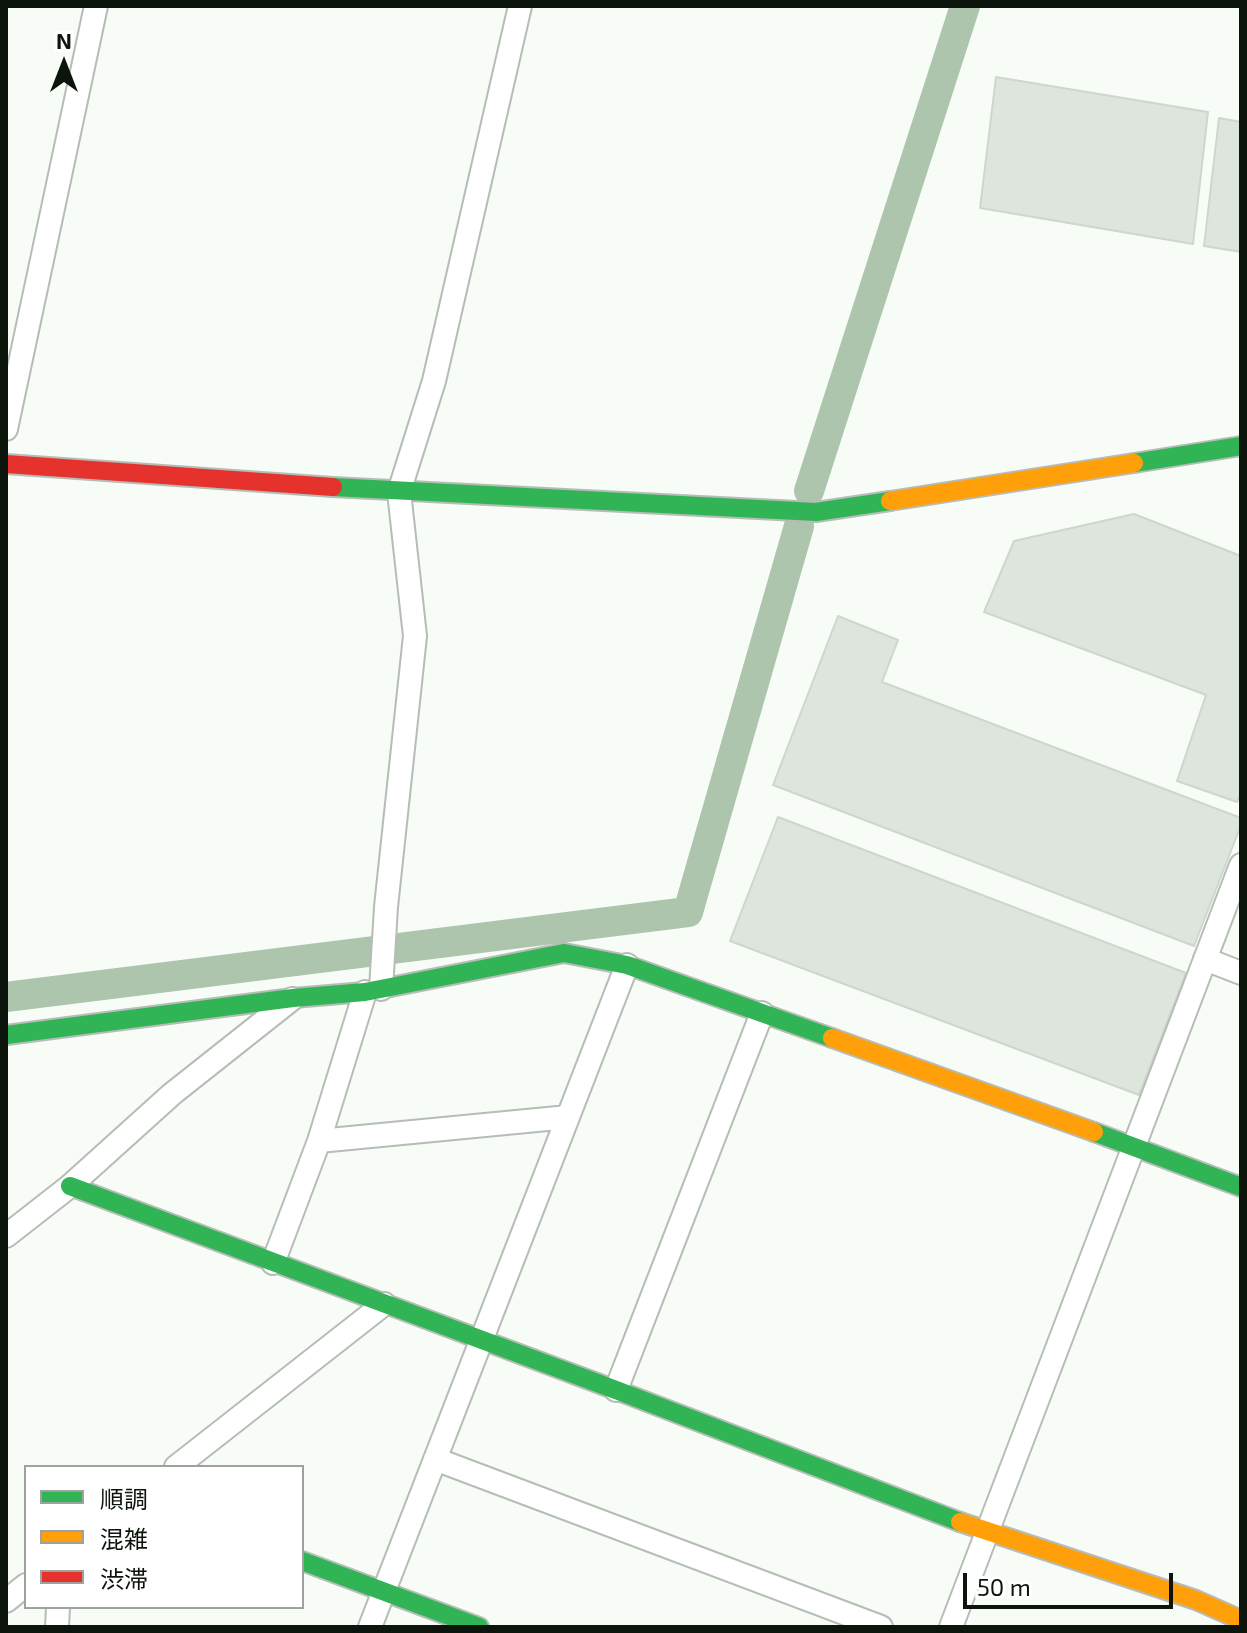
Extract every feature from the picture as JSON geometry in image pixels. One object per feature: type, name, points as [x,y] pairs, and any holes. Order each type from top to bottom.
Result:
[{"type":"street","points":[[6,429],[96,6]]},
{"type":"street","points":[[273,1263],[376,986],[415,636],[399,492],[434,381],[520,6]]},
{"type":"street","points":[[6,464],[399,492],[816,512],[1241,446]]},
{"type":"street","points":[[951,1627],[1241,865]]},
{"type":"street","points":[[6,1035],[376,986],[564,953],[627,965],[1241,1187]]},
{"type":"street","points":[[1205,959],[1241,973]]},
{"type":"street","points":[[370,1627],[627,965]]},
{"type":"street","points":[[6,1236],[70,1186],[172,1094],[293,998]]},
{"type":"street","points":[[616,1390],[762,1013]]},
{"type":"street","points":[[319,1141],[568,1117]]},
{"type":"street","points":[[70,1186],[988,1533],[1196,1600],[1241,1620]]},
{"type":"street","points":[[179,1465],[384,1304]]},
{"type":"street","points":[[435,1459],[881,1627]]},
{"type":"street","points":[[304,1562],[479,1627]]},
{"type":"building","points":[[996,77],[1208,112],[1193,244],[980,208]]},
{"type":"building","points":[[1219,118],[1241,122],[1241,252],[1204,246]]},
{"type":"building","points":[[1134,514],[1241,556],[1241,793],[1237,802],[1177,781],[1206,695],[984,612],[1014,541]]},
{"type":"building","points":[[838,616],[898,640],[882,682],[1241,818],[1241,825],[1194,946],[773,785]]},
{"type":"building","points":[[778,817],[1186,973],[1139,1095],[730,941]]},
{"type":"waterway","points":[[809,491],[965,6]]},
{"type":"waterway","points":[[6,997],[688,912],[799,526]]},
{"type":"traffic: fast","points":[[1134,463],[1241,446]]},
{"type":"traffic: fast","points":[[333,487],[816,512],[890,501]]},
{"type":"traffic: fast","points":[[6,1035],[293,998],[365,992],[564,953],[627,965],[832,1038]]},
{"type":"traffic: fast","points":[[1094,1132],[1241,1187]]},
{"type":"traffic: fast","points":[[70,1186],[960,1522]]},
{"type":"traffic: fast","points":[[304,1562],[479,1627]]},
{"type":"traffic: slow","points":[[890,501],[1134,463]]},
{"type":"traffic: slow","points":[[832,1038],[1094,1132]]},
{"type":"traffic: slow","points":[[960,1522],[1196,1600],[1241,1620]]},
{"type":"traffic: jam","points":[[6,464],[333,487]]}]
